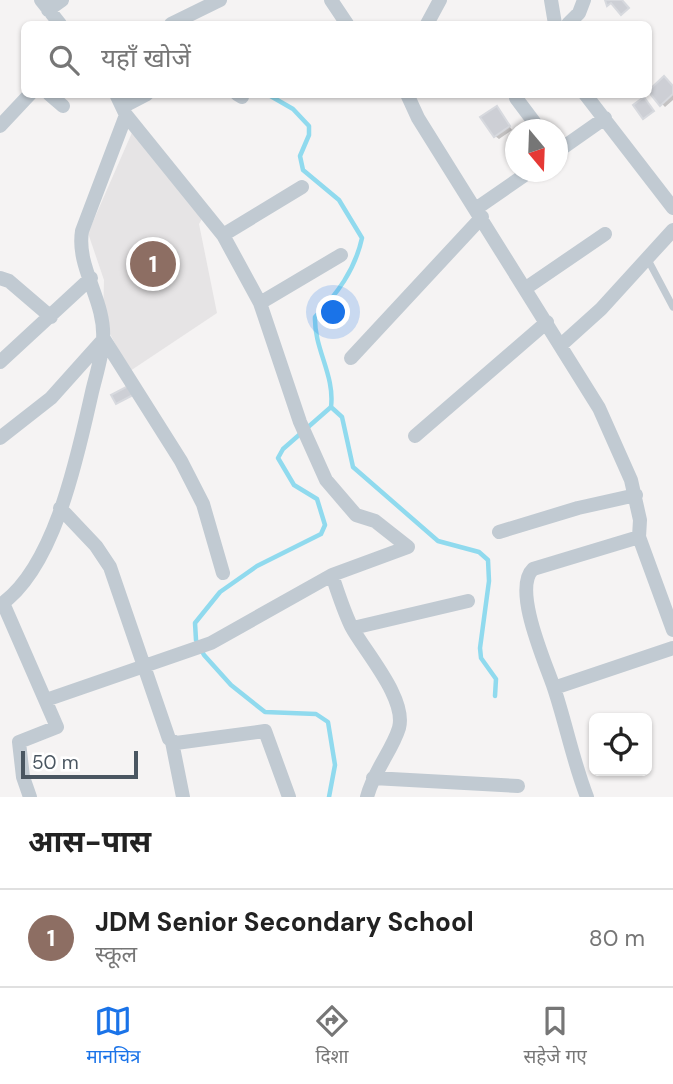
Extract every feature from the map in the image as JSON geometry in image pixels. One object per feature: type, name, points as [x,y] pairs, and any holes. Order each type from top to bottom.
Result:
[{"type":"street","points":[[57,21],[44,5],[62,0]]},
{"type":"street","points":[[331,0],[345,21]]},
{"type":"street","points":[[429,21],[440,0]]},
{"type":"street","points":[[551,0],[554,21]]},
{"type":"street","points":[[571,21],[579,13],[584,0]]},
{"type":"street","points":[[176,21],[214,3]]},
{"type":"street","points":[[0,126],[26,98]]},
{"type":"street","points":[[53,98],[63,106]]},
{"type":"street","points":[[409,98],[418,118],[480,212],[599,408],[636,495],[639,537],[672,625]]},
{"type":"street","points":[[516,98],[532,119]]},
{"type":"street","points":[[589,98],[673,208]]},
{"type":"street","points":[[46,700],[211,643],[332,575],[408,547],[375,521],[356,515],[326,480],[300,422],[260,303],[223,235],[122,105]]},
{"type":"street","points":[[122,105],[112,158],[82,230],[82,260],[91,278],[104,339],[181,460],[203,504],[223,573]]},
{"type":"street","points":[[568,144],[604,118]]},
{"type":"street","points":[[351,358],[480,212],[517,182]]},
{"type":"street","points":[[223,235],[302,187]]},
{"type":"street","points":[[561,345],[601,309],[673,230]]},
{"type":"street","points":[[526,288],[605,234]]},
{"type":"street","points":[[260,303],[341,255]]},
{"type":"street","points":[[0,278],[9,281],[51,317]]},
{"type":"street","points":[[0,362],[91,278]]},
{"type":"street","points":[[415,436],[547,321]]},
{"type":"street","points":[[0,438],[51,398],[104,339]]},
{"type":"street","points":[[30,797],[23,777],[19,741],[57,727],[1,604],[29,577],[60,508],[78,458],[104,339]]},
{"type":"street","points":[[499,532],[578,508],[636,495]]},
{"type":"street","points":[[60,508],[96,546],[110,568],[145,664],[156,706],[172,742],[183,797]]},
{"type":"street","points":[[587,797],[570,753],[554,688],[535,642],[526,581],[533,569],[639,537]]},
{"type":"street","points":[[332,575],[352,628],[393,693],[399,710],[399,727],[373,778],[367,797]]},
{"type":"street","points":[[352,628],[468,601]]},
{"type":"street","points":[[554,688],[673,648]]},
{"type":"street","points":[[172,742],[265,731],[289,797]]},
{"type":"street","points":[[373,778],[518,786]]},
{"type":"lane","points":[[648,258],[673,307]]},
{"type":"shaded area","points":[[134,128],[203,217],[199,224],[217,313],[130,371],[103,321],[104,280],[88,233]]},
{"type":"building","points":[[605,0],[622,0],[629,8],[621,15],[611,3],[607,6]]},
{"type":"building","points":[[664,76],[673,86],[673,94],[660,106],[652,96],[652,87]]},
{"type":"building","points":[[645,98],[654,111],[643,119],[633,105]]},
{"type":"building","points":[[497,106],[505,119],[505,129],[494,137],[480,117]]},
{"type":"building","points":[[128,386],[133,395],[116,404],[111,395]]},
{"type":"waterway","points":[[274,98],[293,109],[309,126],[309,135],[300,156],[303,170],[339,200],[362,238],[355,261],[344,281],[315,317],[330,384],[331,407],[283,449],[278,458],[294,485],[317,499],[325,525],[321,534],[257,566],[220,592],[195,623],[196,640],[204,655],[231,685],[265,712],[316,714],[328,722],[335,765],[329,797]]},
{"type":"waterway","points":[[331,407],[342,417],[353,467],[438,541],[479,552],[488,560],[489,581],[480,648],[481,658],[496,679],[495,696]]},
{"type":"place","name":"JDM Senior Secondary School","points":[[153,264]]}]
